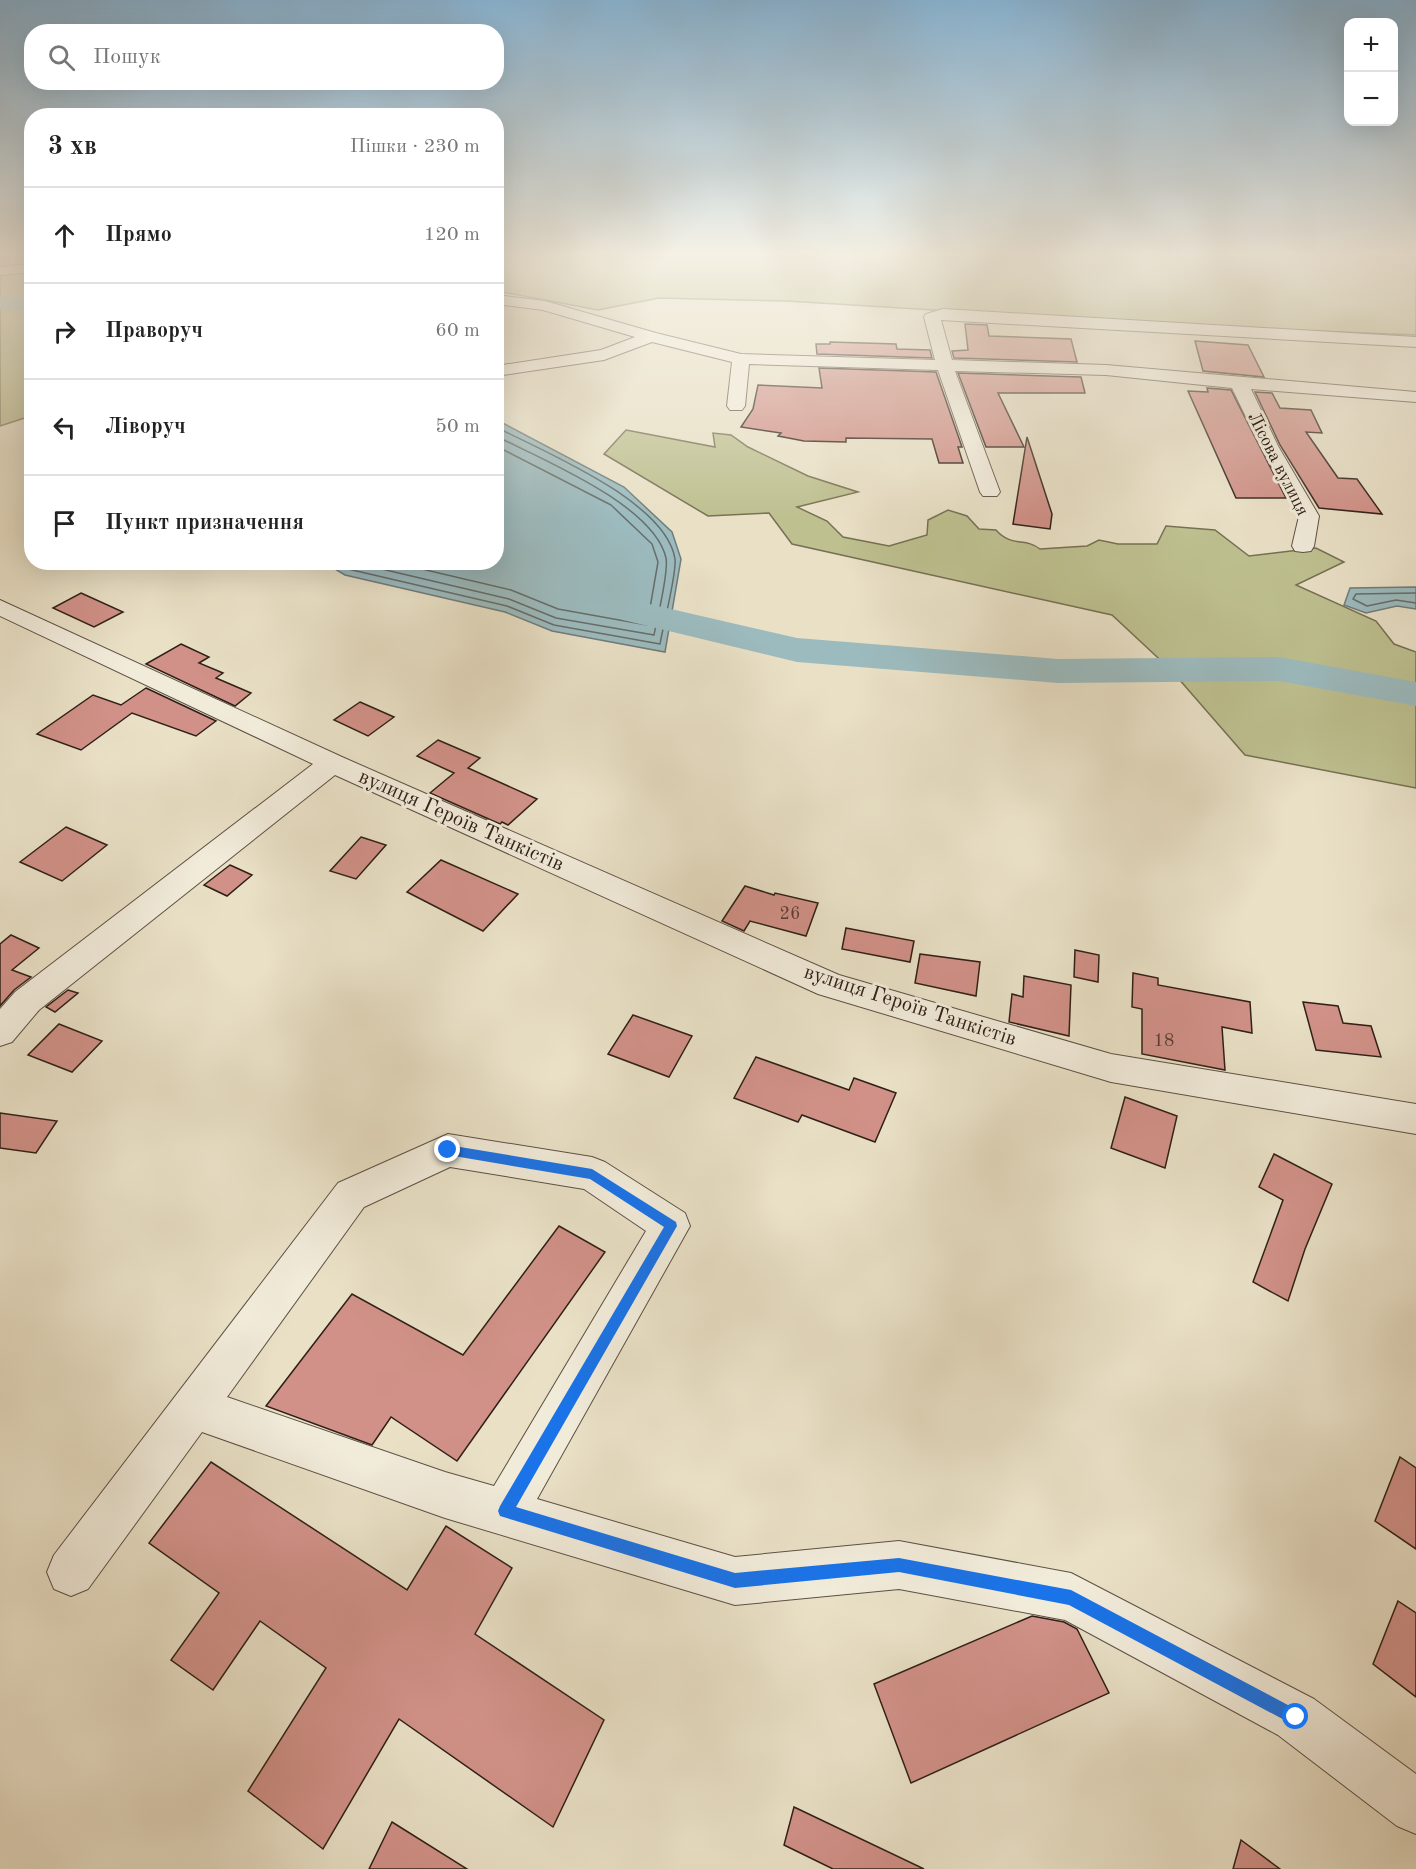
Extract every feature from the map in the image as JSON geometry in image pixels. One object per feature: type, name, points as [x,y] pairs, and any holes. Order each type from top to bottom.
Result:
[{"type":"street","points":[[504,370],[604,355],[635,343]]},
{"type":"street","name":"Лісова вулиця","points":[[676,343],[741,359],[1106,370],[1416,397]]},
{"type":"street","points":[[939,343],[990,492]]},
{"type":"street","points":[[736,406],[741,359]]},
{"type":"street","name":"Лісова вулиця","points":[[1239,383],[1269,446],[1309,516],[1303,546]]},
{"type":"street","name":"вулиця Героїв Танкістів","points":[[0,607],[332,764],[830,985],[1111,1068],[1416,1119]]},
{"type":"street","name":"вулиця Героїв Танкістів","points":[[0,1032],[27,1002],[332,764]]},
{"type":"street","points":[[71,1572],[351,1195],[448,1150],[592,1174],[671,1226],[505,1511]]},
{"type":"street","points":[[194,1407],[445,1495],[735,1581],[899,1565],[1071,1597],[1296,1717],[1416,1807]]},
{"type":"green space","points":[[0,343],[24,343],[24,418],[0,426]]},
{"type":"green space","points":[[626,430],[715,447],[713,433],[731,435],[748,447],[808,476],[858,492],[797,507],[827,521],[843,537],[889,546],[927,535],[928,520],[948,510],[967,516],[979,529],[996,530],[1008,539],[1034,545],[1040,549],[1087,546],[1099,540],[1118,544],[1157,544],[1166,526],[1215,530],[1249,556],[1316,548],[1344,562],[1296,585],[1376,621],[1394,644],[1416,652],[1416,788],[1245,755],[1171,670],[1112,615],[792,544],[769,513],[708,516],[604,454]]},
{"type":"water","points":[[504,424],[624,487],[672,532],[681,559],[665,652],[552,631],[505,612],[345,575],[337,570],[504,570]]},
{"type":"water","points":[[1416,587],[1416,609],[1397,606],[1366,613],[1344,605],[1350,588]]},
{"type":"building","points":[[967,343],[1072,343],[1077,362],[954,358],[952,351],[968,350]]},
{"type":"building","points":[[1196,343],[1248,345],[1264,377],[1203,371]]},
{"type":"building","points":[[816,344],[896,344],[897,349],[930,350],[932,358],[817,354]]},
{"type":"building","points":[[819,368],[936,372],[962,447],[958,447],[963,463],[939,463],[932,439],[846,438],[846,442],[804,441],[778,436],[781,433],[741,427],[753,409],[758,385],[822,388]]},
{"type":"building","points":[[958,373],[1081,377],[1085,393],[998,393],[1024,447],[986,447]]},
{"type":"building","points":[[1207,388],[1231,390],[1286,498],[1236,498],[1188,391],[1208,392]]},
{"type":"building","points":[[1255,392],[1272,393],[1280,408],[1311,410],[1322,433],[1306,432],[1338,478],[1357,479],[1382,514],[1319,508],[1280,445]]},
{"type":"building","points":[[1027,437],[1052,514],[1050,529],[1013,524]]},
{"type":"building","points":[[81,593],[123,612],[94,627],[53,608]]},
{"type":"building","points":[[181,644],[209,657],[199,663],[223,673],[216,678],[251,693],[235,706],[146,664]]},
{"type":"building","points":[[146,688],[216,721],[196,736],[132,713],[81,750],[37,734],[93,695],[121,705]]},
{"type":"building","points":[[360,702],[394,717],[368,736],[334,720]]},
{"type":"building","points":[[438,740],[480,758],[468,768],[537,799],[508,825],[502,822],[500,824],[430,793],[454,773],[417,756]]},
{"type":"building","points":[[66,827],[107,845],[62,881],[20,862]]},
{"type":"building","points":[[361,837],[386,845],[356,879],[330,871]]},
{"type":"building","points":[[441,860],[518,894],[483,931],[407,892]]},
{"type":"building","points":[[230,865],[252,875],[227,896],[204,885]]},
{"type":"building","points":[[745,886],[774,895],[775,893],[818,903],[806,936],[750,921],[744,931],[722,921]]},
{"type":"building","points":[[846,928],[914,941],[910,962],[842,949]]},
{"type":"building","points":[[11,935],[39,948],[12,970],[31,977],[14,990],[0,1006],[0,944]]},
{"type":"building","points":[[1075,950],[1099,955],[1098,982],[1074,977]]},
{"type":"building","points":[[920,954],[980,962],[976,996],[915,983]]},
{"type":"building","points":[[1133,973],[1158,978],[1158,985],[1250,1002],[1252,1033],[1222,1027],[1225,1070],[1142,1054],[1142,1009],[1132,1007]]},
{"type":"building","points":[[1024,976],[1071,985],[1069,1036],[1009,1022],[1012,994],[1023,997]]},
{"type":"building","points":[[68,990],[78,993],[55,1012],[46,1007]]},
{"type":"building","points":[[1303,1002],[1338,1006],[1343,1023],[1371,1026],[1381,1057],[1316,1050]]},
{"type":"building","points":[[633,1015],[692,1036],[669,1077],[608,1054]]},
{"type":"building","points":[[59,1024],[102,1041],[72,1072],[28,1055]]},
{"type":"building","points":[[756,1057],[849,1090],[854,1078],[896,1093],[875,1142],[802,1115],[798,1122],[734,1098]]},
{"type":"building","points":[[1125,1097],[1177,1116],[1165,1168],[1111,1148]]},
{"type":"building","points":[[0,1113],[57,1121],[36,1153],[0,1148]]},
{"type":"building","points":[[1274,1154],[1332,1184],[1305,1249],[1288,1301],[1253,1282],[1283,1200],[1259,1187]]},
{"type":"building","points":[[559,1226],[605,1252],[457,1461],[391,1417],[372,1445],[266,1406],[352,1294],[463,1355]]},
{"type":"building","points":[[1400,1457],[1416,1468],[1416,1549],[1375,1521]]},
{"type":"building","points":[[211,1462],[407,1590],[446,1526],[512,1568],[475,1634],[604,1720],[553,1827],[399,1719],[323,1849],[248,1791],[326,1668],[260,1621],[213,1690],[171,1660],[219,1593],[149,1543]]},
{"type":"building","points":[[1398,1601],[1416,1613],[1416,1697],[1373,1664]]},
{"type":"building","points":[[1032,1616],[1064,1622],[1077,1629],[1109,1693],[911,1783],[874,1684]]},
{"type":"building","points":[[794,1807],[924,1869],[833,1869],[784,1845]]},
{"type":"building","points":[[392,1822],[467,1869],[369,1869]]},
{"type":"building","points":[[1241,1840],[1280,1869],[1233,1869]]},
{"type":"waterway","points":[[504,524],[636,612],[797,650],[1058,671],[1279,669],[1416,694]]},
{"type":"route","points":[[448,1150],[592,1174],[671,1226],[505,1511],[735,1581],[899,1565],[1071,1597],[1296,1717]]}]
